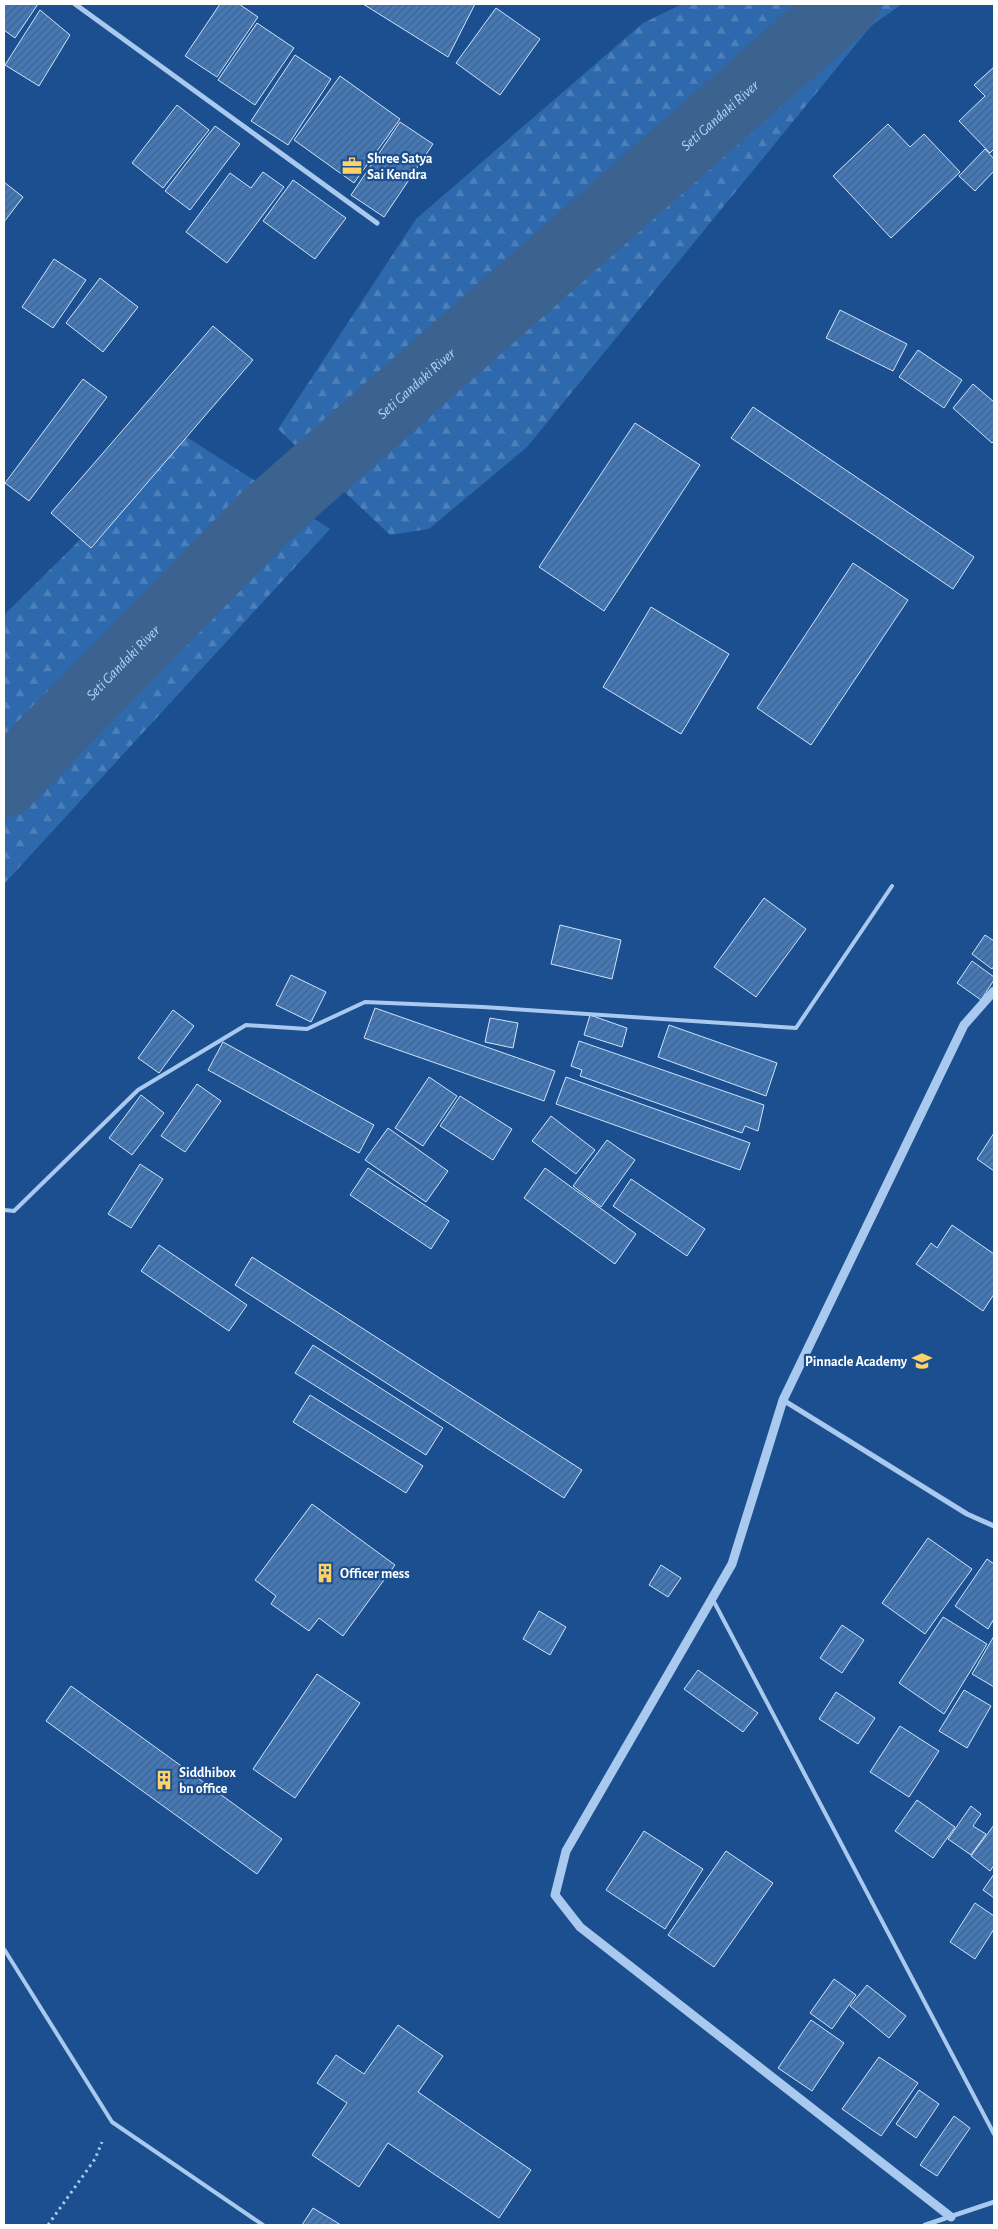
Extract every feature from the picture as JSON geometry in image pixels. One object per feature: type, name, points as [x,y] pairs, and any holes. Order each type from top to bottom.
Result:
[{"type":"street","points":[[75,4],[377,223]]},
{"type":"street","points":[[951,2216],[580,1927],[555,1895],[566,1851],[732,1564],[782,1400],[964,1025],[994,991]]},
{"type":"street","points":[[782,1400],[966,1514],[994,1526]]},
{"type":"street","points":[[925,2225],[994,2202]]},
{"type":"lane","points":[[4,1210],[14,1211],[138,1090],[246,1025],[306,1029],[364,1002],[483,1007],[796,1028],[892,886]]},
{"type":"lane","points":[[712,1598],[994,2134]]},
{"type":"lane","points":[[4,1950],[112,2122],[263,2225]]},
{"type":"path","points":[[48,2225],[95,2159],[112,2122]]},
{"type":"green space","points":[[682,4],[902,4],[871,26],[527,447],[429,529],[390,535],[278,429],[416,219],[643,23]]},
{"type":"green space","points":[[185,436],[330,529],[4,884],[5,614]]},
{"type":"building","points":[[4,4],[38,4],[15,38],[4,30]]},
{"type":"building","points":[[220,4],[239,4],[258,17],[217,77],[185,56]]},
{"type":"building","points":[[363,4],[475,4],[448,57]]},
{"type":"building","points":[[496,8],[540,39],[500,95],[456,63]]},
{"type":"building","points":[[40,10],[70,35],[39,86],[5,65]]},
{"type":"building","points":[[257,23],[294,48],[255,105],[218,80]]},
{"type":"building","points":[[295,55],[331,79],[288,145],[251,121]]},
{"type":"building","points":[[994,67],[994,149],[990,153],[959,121],[985,96],[974,85]]},
{"type":"building","points":[[340,76],[400,119],[354,183],[294,140]]},
{"type":"building","points":[[177,105],[209,130],[163,188],[132,163]]},
{"type":"building","points":[[400,122],[433,144],[384,217],[351,195]]},
{"type":"building","points":[[888,124],[910,147],[924,134],[960,172],[891,238],[833,176]]},
{"type":"building","points":[[215,126],[240,144],[190,210],[165,191]]},
{"type":"building","points":[[985,149],[994,159],[994,171],[975,191],[959,176]]},
{"type":"building","points":[[263,172],[284,187],[227,263],[186,232],[230,173],[251,188]]},
{"type":"building","points":[[293,180],[346,218],[315,259],[263,221]]},
{"type":"building","points":[[4,182],[23,197],[4,222]]},
{"type":"building","points":[[54,259],[86,280],[53,328],[22,307]]},
{"type":"building","points":[[100,278],[138,307],[103,352],[66,323]]},
{"type":"building","points":[[840,310],[907,344],[893,371],[826,338]]},
{"type":"building","points":[[213,326],[253,360],[91,548],[51,513]]},
{"type":"building","points":[[918,350],[962,380],[944,408],[899,377]]},
{"type":"building","points":[[83,379],[107,397],[29,501],[5,483]]},
{"type":"building","points":[[973,384],[994,402],[994,441],[992,443],[953,408]]},
{"type":"building","points":[[753,407],[974,557],[953,589],[731,438]]},
{"type":"building","points":[[635,423],[700,465],[604,611],[539,567]]},
{"type":"building","points":[[853,563],[908,600],[811,745],[757,708]]},
{"type":"building","points":[[651,607],[729,654],[681,734],[603,687]]},
{"type":"building","points":[[764,898],[806,929],[756,997],[714,967]]},
{"type":"building","points":[[560,925],[621,940],[612,979],[551,964]]},
{"type":"building","points":[[985,935],[994,941],[994,966],[992,969],[972,954]]},
{"type":"building","points":[[972,961],[994,977],[981,1000],[957,983]]},
{"type":"building","points":[[291,975],[326,992],[311,1022],[276,1005]]},
{"type":"building","points":[[375,1008],[555,1071],[544,1101],[364,1038]]},
{"type":"building","points":[[173,1010],[194,1026],[159,1073],[138,1058]]},
{"type":"building","points":[[590,1015],[627,1028],[622,1047],[584,1035]]},
{"type":"building","points":[[490,1018],[518,1023],[513,1048],[485,1042]]},
{"type":"building","points":[[669,1025],[777,1063],[766,1096],[658,1057]]},
{"type":"building","points":[[579,1041],[764,1105],[758,1131],[745,1126],[742,1133],[580,1076],[582,1070],[571,1066]]},
{"type":"building","points":[[223,1042],[374,1125],[359,1153],[208,1070]]},
{"type":"building","points":[[429,1077],[457,1096],[423,1146],[395,1128]]},
{"type":"building","points":[[566,1077],[750,1143],[740,1170],[556,1104]]},
{"type":"building","points":[[197,1084],[221,1101],[185,1152],[161,1136]]},
{"type":"building","points":[[141,1095],[164,1113],[132,1155],[109,1138]]},
{"type":"building","points":[[460,1096],[512,1129],[493,1160],[440,1126]]},
{"type":"building","points":[[551,1116],[595,1150],[576,1174],[532,1141]]},
{"type":"building","points":[[388,1128],[448,1171],[426,1202],[365,1160]]},
{"type":"building","points":[[994,1133],[994,1171],[977,1159]]},
{"type":"building","points":[[607,1140],[635,1160],[601,1207],[573,1186]]},
{"type":"building","points":[[140,1164],[163,1179],[131,1228],[108,1214]]},
{"type":"building","points":[[368,1168],[449,1221],[431,1249],[350,1195]]},
{"type":"building","points":[[545,1168],[636,1234],[615,1264],[524,1198]]},
{"type":"building","points":[[631,1179],[705,1229],[687,1256],[613,1206]]},
{"type":"building","points":[[952,1225],[994,1254],[994,1294],[983,1311],[916,1264],[931,1243],[937,1248]]},
{"type":"building","points":[[159,1245],[247,1305],[229,1331],[141,1271]]},
{"type":"building","points":[[252,1257],[582,1470],[564,1498],[235,1285]]},
{"type":"building","points":[[313,1345],[443,1428],[426,1455],[295,1373]]},
{"type":"building","points":[[310,1395],[423,1466],[406,1493],[293,1422]]},
{"type":"building","name":"Officer mess","points":[[312,1504],[395,1565],[343,1636],[319,1618],[309,1631],[271,1604],[276,1596],[255,1580]]},
{"type":"building","points":[[928,1538],[972,1569],[925,1634],[882,1603]]},
{"type":"building","points":[[987,1559],[994,1564],[994,1619],[988,1629],[955,1606]]},
{"type":"building","points":[[661,1565],[681,1578],[668,1597],[649,1585]]},
{"type":"building","points":[[539,1611],[566,1627],[550,1655],[523,1639]]},
{"type":"building","points":[[943,1617],[987,1644],[944,1714],[899,1683]]},
{"type":"building","points":[[842,1625],[864,1640],[842,1673],[820,1658]]},
{"type":"building","points":[[994,1636],[994,1687],[972,1674]]},
{"type":"building","points":[[698,1670],[758,1713],[743,1732],[684,1689]]},
{"type":"building","points":[[317,1674],[360,1703],[295,1798],[253,1769]]},
{"type":"building","name":"Siddhibox bn office","points":[[71,1686],[282,1839],[257,1874],[46,1721]]},
{"type":"building","points":[[964,1690],[991,1706],[967,1748],[939,1731]]},
{"type":"building","points":[[836,1692],[875,1718],[858,1744],[819,1719]]},
{"type":"building","points":[[900,1726],[939,1751],[909,1797],[870,1772]]},
{"type":"building","points":[[917,1800],[955,1827],[933,1858],[895,1831]]},
{"type":"building","points":[[971,1806],[981,1814],[973,1826],[986,1834],[971,1855],[948,1839]]},
{"type":"building","points":[[994,1825],[994,1865],[990,1871],[971,1856]]},
{"type":"building","points":[[644,1831],[703,1869],[665,1929],[606,1890]]},
{"type":"building","points":[[726,1851],[773,1883],[714,1967],[668,1935]]},
{"type":"building","points":[[994,1874],[994,1898],[983,1890]]},
{"type":"building","points":[[975,1903],[994,1916],[994,1929],[975,1959],[950,1942]]},
{"type":"building","points":[[834,1979],[856,1995],[832,2029],[810,2013]]},
{"type":"building","points":[[867,1985],[906,2016],[889,2038],[850,2006]]},
{"type":"building","points":[[811,2020],[844,2043],[812,2091],[778,2068]]},
{"type":"building","points":[[398,2025],[443,2056],[418,2092],[531,2170],[499,2218],[388,2143],[359,2187],[312,2155],[347,2103],[317,2083],[336,2055],[364,2074]]},
{"type":"building","points":[[879,2057],[918,2083],[881,2136],[842,2109]]},
{"type":"building","points":[[919,2090],[939,2104],[916,2138],[896,2124]]},
{"type":"building","points":[[954,2116],[970,2128],[937,2176],[920,2165]]},
{"type":"building","points":[[313,2208],[341,2225],[302,2225]]},
{"type":"waterway","name":"Seti Gandaki River","points":[[4,784],[266,516],[846,4]]},
{"type":"place","name":"Shree Satya Sai Kendra","points":[[352,166]]},
{"type":"place","name":"Pinnacle Academy","points":[[922,1361]]},
{"type":"place","name":"Officer mess","points":[[325,1573]]},
{"type":"place","name":"Siddhibox bn office","points":[[164,1780]]}]
